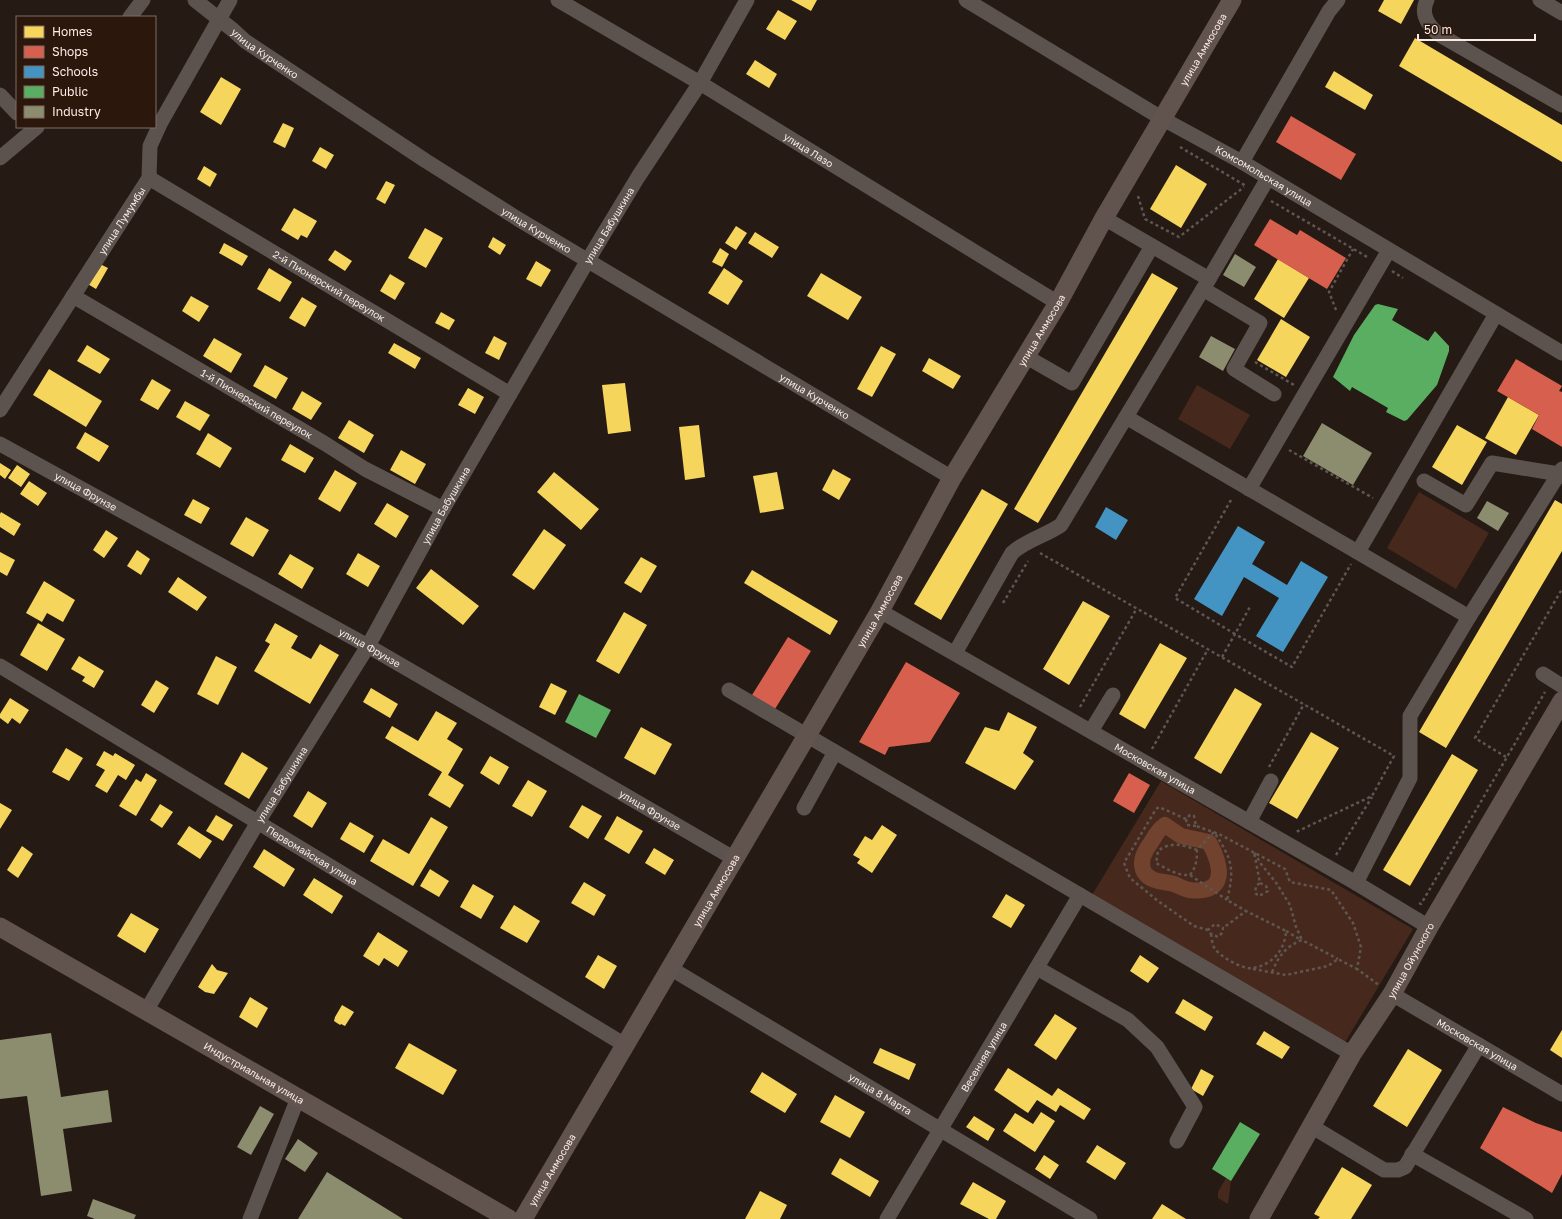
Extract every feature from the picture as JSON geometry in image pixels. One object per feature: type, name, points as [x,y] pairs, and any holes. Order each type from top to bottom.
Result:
[{"type":"main road","name":"улица Аммосова","points":[[523,1219],[880,611],[952,478],[1058,302],[1104,218],[1232,0]]},
{"type":"main road","name":"улица Ойунского","points":[[1259,1219],[1352,1054],[1392,994],[1429,927],[1562,701]]},
{"type":"main road","name":"Индустриальная улица","points":[[0,928],[509,1219]]},
{"type":"street","points":[[131,16],[143,0]]},
{"type":"street","name":"улица Курченко","points":[[195,0],[245,41],[426,161],[518,219],[952,478]]},
{"type":"street","name":"улица Лумумбы","points":[[0,410],[149,178],[150,146],[161,122],[218,18],[230,0]]},
{"type":"street","name":"улица Лазо","points":[[558,0],[700,83],[1058,302]]},
{"type":"street","name":"улица Бабушкина","points":[[146,1011],[258,822],[368,646],[443,508],[588,260],[638,177],[700,83],[747,0]]},
{"type":"street","name":"Комсомольская улица","points":[[966,0],[989,6],[1163,119],[1242,162],[1562,353]]},
{"type":"street","points":[[1242,162],[1329,11],[1338,0]]},
{"type":"street","points":[[1427,0],[1424,11],[1426,20],[1438,34],[1562,105]]},
{"type":"street","points":[[1540,0],[1562,13]]},
{"type":"street","points":[[0,95],[16,112]]},
{"type":"street","points":[[0,158],[34,128]]},
{"type":"street","name":"2-й Пионерский переулок","points":[[149,178],[510,394]]},
{"type":"street","points":[[955,654],[1012,553],[1020,545],[1049,534],[1062,525],[1206,284],[1253,190],[1268,178]]},
{"type":"street","points":[[1104,218],[1152,246],[1260,323],[1234,369],[1274,394]]},
{"type":"street","points":[[1025,356],[1072,383],[1152,246]]},
{"type":"street","points":[[1249,489],[1380,264],[1390,250]]},
{"type":"street","name":"1-й Пионерский переулок","points":[[73,296],[324,443],[365,469],[443,508]]},
{"type":"street","points":[[1356,555],[1496,314]]},
{"type":"street","points":[[1126,417],[1249,489],[1356,555],[1469,617]]},
{"type":"street","name":"улица Фрунзе","points":[[0,444],[368,646],[735,859]]},
{"type":"street","points":[[1356,884],[1410,778],[1410,716],[1469,617],[1561,473],[1492,463],[1466,505],[1424,481]]},
{"type":"street","name":"Московская улица","points":[[880,611],[955,654],[1095,725],[1249,822],[1429,927]]},
{"type":"street","name":"Первомайская улица","points":[[0,666],[625,1045]]},
{"type":"street","points":[[729,690],[1352,1054]]},
{"type":"street","points":[[1095,725],[1113,695]]},
{"type":"street","points":[[804,808],[834,752]]},
{"type":"street","points":[[1249,822],[1269,776]]},
{"type":"street","name":"Весенняя улица","points":[[887,1219],[1080,895]]},
{"type":"street","name":"улица 8 Марта","points":[[670,968],[1090,1219]]},
{"type":"street","points":[[1037,968],[1128,1020],[1157,1047],[1195,1107],[1177,1142]]},
{"type":"street","name":"Московская улица","points":[[1392,994],[1562,1094]]},
{"type":"street","points":[[1311,1126],[1384,1170],[1398,1170],[1405,1167],[1479,1045]]},
{"type":"street","points":[[250,1219],[298,1098]]},
{"type":"street","points":[[1412,1154],[1526,1219]]},
{"type":"path","points":[[1176,145],[1407,280]]},
{"type":"path","points":[[1134,202],[1138,196],[1145,219],[1179,237],[1253,190]]},
{"type":"path","points":[[1339,316],[1328,292],[1353,248]]},
{"type":"path","points":[[1252,360],[1295,385]]},
{"type":"path","points":[[1276,443],[1385,506]]},
{"type":"path","points":[[1231,500],[1175,598],[1292,667],[1356,555]]},
{"type":"path","points":[[1034,550],[1394,756],[1372,796],[1336,855],[1330,851]]},
{"type":"path","points":[[1000,608],[1031,556]]},
{"type":"path","points":[[1506,757],[1475,738],[1562,589]]},
{"type":"path","points":[[1222,657],[1251,605]]},
{"type":"path","points":[[1095,725],[1080,707],[1137,608]]},
{"type":"path","points":[[1152,749],[1208,649]]},
{"type":"path","points":[[1414,900],[1420,904],[1552,680]]},
{"type":"path","points":[[1269,776],[1304,704]]},
{"type":"path","points":[[1145,745],[1159,753]]},
{"type":"path","points":[[1296,832],[1372,796]]},
{"type":"path","points":[[1186,819],[1159,807],[1156,809],[1124,863],[1130,878],[1158,901],[1194,926],[1208,930],[1211,934],[1214,948],[1227,960],[1252,968],[1286,975],[1328,966],[1338,959]]},
{"type":"path","points":[[1186,819],[1190,815],[1194,816],[1196,826]]},
{"type":"path","points":[[1186,819],[1187,825],[1196,826],[1214,832],[1285,869],[1290,882],[1331,890],[1353,923],[1361,947],[1356,970]]},
{"type":"path","points":[[1289,828],[1303,836]]},
{"type":"path","points":[[1190,875],[1194,869],[1198,850],[1214,832]]},
{"type":"path","points":[[1214,832],[1228,853],[1231,865],[1232,883],[1227,900]]},
{"type":"path","points":[[1198,850],[1177,845],[1165,846],[1158,851],[1156,863],[1167,870],[1183,875],[1190,875],[1227,900],[1338,959],[1392,994]]},
{"type":"path","points":[[1254,852],[1260,883]]},
{"type":"path","points":[[1254,852],[1290,904],[1296,927],[1302,940]]},
{"type":"path","points":[[1260,883],[1266,886],[1268,891],[1259,896],[1255,893],[1256,886],[1260,883]]},
{"type":"path","points":[[1211,934],[1218,937],[1222,933],[1223,928],[1246,911]]},
{"type":"path","points":[[1208,930],[1215,924],[1223,928]]},
{"type":"path","points":[[1252,968],[1266,964],[1274,959],[1281,950],[1286,938],[1286,931]]},
{"type":"path","points":[[1272,972],[1276,961],[1287,948],[1302,940]]},
{"type":"shaded area","points":[[1197,385],[1250,415],[1230,449],[1178,419]]},
{"type":"shaded area","points":[[1419,492],[1489,533],[1456,589],[1387,548]]},
{"type":"shaded area","points":[[1161,781],[1413,929],[1344,1044],[1092,895]]},
{"type":"shaded area","points":[[1226,1178],[1231,1181],[1228,1204],[1218,1198],[1218,1192]]},
{"type":"building: Homes","points":[[791,0],[817,0],[811,11]]},
{"type":"building: Homes","points":[[1384,0],[1414,0],[1401,24],[1378,11]]},
{"type":"building: Homes","points":[[778,10],[797,21],[785,40],[766,29]]},
{"type":"building: Homes","points":[[1415,38],[1562,125],[1562,162],[1399,66]]},
{"type":"building: Homes","points":[[755,60],[777,74],[769,88],[746,74]]},
{"type":"building: Homes","points":[[1334,71],[1373,95],[1365,110],[1325,87]]},
{"type":"building: Homes","points":[[221,77],[241,89],[221,125],[200,112]]},
{"type":"building: Homes","points":[[283,123],[294,128],[285,148],[273,142]]},
{"type":"building: Homes","points":[[320,147],[334,155],[326,169],[312,161]]},
{"type":"building: Homes","points":[[1176,165],[1207,184],[1181,228],[1150,209]]},
{"type":"building: Homes","points":[[204,166],[217,174],[210,187],[197,179]]},
{"type":"building: Homes","points":[[386,181],[395,185],[385,204],[376,199]]},
{"type":"building: Homes","points":[[294,208],[317,221],[307,238],[301,235],[298,240],[281,230]]},
{"type":"building: Homes","points":[[736,226],[747,233],[736,250],[725,243]]},
{"type":"building: Homes","points":[[425,228],[443,238],[426,268],[408,258]]},
{"type":"building: Homes","points":[[755,232],[779,247],[772,258],[748,243]]},
{"type":"building: Homes","points":[[493,237],[506,245],[500,255],[488,247]]},
{"type":"building: Homes","points":[[224,243],[248,256],[242,266],[219,253]]},
{"type":"building: Homes","points":[[720,248],[729,254],[722,267],[712,262]]},
{"type":"building: Homes","points":[[335,250],[352,261],[345,271],[328,260]]},
{"type":"building: Homes","points":[[1278,259],[1309,278],[1284,318],[1254,299]]},
{"type":"building: Homes","points":[[536,261],[551,270],[541,287],[526,279]]},
{"type":"building: Homes","points":[[98,263],[108,268],[96,289],[86,283]]},
{"type":"building: Homes","points":[[269,268],[292,282],[280,302],[257,289]]},
{"type":"building: Homes","points":[[724,268],[743,281],[728,305],[708,293]]},
{"type":"building: Homes","points":[[821,273],[862,297],[848,320],[807,296]]},
{"type":"building: Homes","points":[[1152,273],[1178,288],[1038,523],[1014,509]]},
{"type":"building: Homes","points":[[390,274],[405,283],[395,300],[380,291]]},
{"type":"building: Homes","points":[[191,296],[209,306],[199,322],[182,311]]},
{"type":"building: Homes","points":[[302,297],[317,306],[305,327],[289,318]]},
{"type":"building: Homes","points":[[441,312],[455,320],[449,330],[435,323]]},
{"type":"building: Homes","points":[[1281,319],[1310,337],[1286,377],[1257,360]]},
{"type":"building: Homes","points":[[494,336],[507,343],[499,360],[485,353]]},
{"type":"building: Homes","points":[[214,338],[242,354],[231,373],[203,356]]},
{"type":"building: Homes","points":[[394,343],[421,358],[415,369],[388,353]]},
{"type":"building: Homes","points":[[87,345],[110,359],[100,374],[77,361]]},
{"type":"building: Homes","points":[[881,346],[896,354],[872,397],[857,389]]},
{"type":"building: Homes","points":[[929,358],[961,376],[953,389],[922,371]]},
{"type":"building: Homes","points":[[265,365],[288,378],[276,399],[253,386]]},
{"type":"building: Homes","points":[[49,369],[102,401],[86,427],[33,395]]},
{"type":"building: Homes","points":[[152,379],[171,390],[158,410],[140,400]]},
{"type":"building: Homes","points":[[625,383],[631,431],[608,434],[602,385]]},
{"type":"building: Homes","points":[[468,388],[484,397],[475,414],[458,405]]},
{"type":"building: Homes","points":[[302,391],[322,403],[311,420],[292,409]]},
{"type":"building: Homes","points":[[1508,397],[1539,415],[1516,455],[1485,438]]},
{"type":"building: Homes","points":[[185,401],[210,415],[200,431],[176,417]]},
{"type":"building: Homes","points":[[349,420],[374,435],[364,453],[338,438]]},
{"type":"building: Homes","points":[[699,425],[705,477],[685,480],[679,427]]},
{"type":"building: Homes","points":[[1457,425],[1487,442],[1462,485],[1432,467]]},
{"type":"building: Homes","points":[[85,432],[109,446],[99,462],[76,448]]},
{"type":"building: Homes","points":[[208,433],[232,448],[220,468],[196,454]]},
{"type":"building: Homes","points":[[290,444],[314,458],[305,473],[281,460]]},
{"type":"building: Homes","points":[[401,450],[426,464],[415,484],[390,470]]},
{"type":"building: Homes","points":[[0,463],[11,470],[5,479],[0,475]]},
{"type":"building: Homes","points":[[17,465],[30,474],[21,487],[8,478]]},
{"type":"building: Homes","points":[[833,469],[851,479],[839,500],[822,490]]},
{"type":"building: Homes","points":[[335,470],[357,483],[340,512],[318,499]]},
{"type":"building: Homes","points":[[554,472],[599,509],[581,530],[537,492]]},
{"type":"building: Homes","points":[[777,472],[784,509],[760,513],[753,476]]},
{"type":"building: Homes","points":[[29,481],[47,493],[38,506],[20,494]]},
{"type":"building: Homes","points":[[982,489],[1008,504],[941,620],[914,604]]},
{"type":"building: Homes","points":[[193,499],[210,508],[201,524],[184,515]]},
{"type":"building: Homes","points":[[1555,500],[1562,504],[1562,551],[1446,748],[1419,732]]},
{"type":"building: Homes","points":[[387,503],[409,516],[396,538],[374,524]]},
{"type":"building: Homes","points":[[1,512],[21,524],[14,536],[0,527]]},
{"type":"building: Homes","points":[[246,517],[269,530],[253,557],[230,544]]},
{"type":"building: Homes","points":[[544,529],[566,545],[534,590],[512,575]]},
{"type":"building: Homes","points":[[106,530],[118,538],[104,558],[93,550]]},
{"type":"building: Homes","points":[[137,550],[150,559],[141,575],[127,566]]},
{"type":"building: Homes","points":[[0,552],[15,560],[7,576],[0,572]]},
{"type":"building: Homes","points":[[358,553],[380,566],[368,587],[346,574]]},
{"type":"building: Homes","points":[[290,554],[314,568],[302,589],[278,574]]},
{"type":"building: Homes","points":[[641,557],[657,566],[641,593],[624,583]]},
{"type":"building: Homes","points":[[431,569],[479,606],[463,625],[416,588]]},
{"type":"building: Homes","points":[[752,570],[838,621],[830,635],[744,583]]},
{"type":"building: Homes","points":[[178,577],[207,597],[197,611],[168,592]]},
{"type":"building: Homes","points":[[44,581],[75,600],[63,622],[47,613],[42,622],[26,613]]},
{"type":"building: Homes","points":[[1083,601],[1110,616],[1069,685],[1043,669]]},
{"type":"building: Homes","points":[[624,612],[647,625],[619,674],[596,661]]},
{"type":"building: Homes","points":[[38,623],[65,639],[47,671],[20,655]]},
{"type":"building: Homes","points":[[275,623],[298,636],[291,648],[311,659],[320,644],[339,655],[310,704],[254,671],[270,644],[265,641]]},
{"type":"building: Homes","points":[[1160,643],[1187,658],[1145,729],[1119,714]]},
{"type":"building: Homes","points":[[79,656],[104,671],[94,688],[82,681],[85,677],[71,669]]},
{"type":"building: Homes","points":[[216,656],[237,667],[218,705],[197,694]]},
{"type":"building: Homes","points":[[156,680],[169,688],[154,713],[141,705]]},
{"type":"building: Homes","points":[[551,683],[567,691],[555,715],[539,707]]},
{"type":"building: Homes","points":[[371,688],[398,704],[390,718],[363,702]]},
{"type":"building: Homes","points":[[1235,688],[1262,704],[1221,774],[1194,758]]},
{"type":"building: Homes","points":[[10,698],[29,710],[20,724],[12,718],[8,724],[0,718],[0,714]]},
{"type":"building: Homes","points":[[436,711],[457,723],[447,739],[463,749],[448,775],[464,785],[450,808],[428,795],[442,772],[385,738],[392,726],[418,741]]},
{"type":"building: Homes","points":[[1008,712],[1037,727],[1023,753],[1034,761],[1015,790],[965,763],[985,727],[999,731]]},
{"type":"building: Homes","points":[[641,727],[672,744],[655,775],[624,758]]},
{"type":"building: Homes","points":[[1311,732],[1339,748],[1297,819],[1269,803]]},
{"type":"building: Homes","points":[[66,748],[83,758],[69,781],[52,772]]},
{"type":"building: Homes","points":[[104,751],[113,756],[115,753],[135,765],[126,780],[118,775],[107,793],[95,786],[105,770],[96,765]]},
{"type":"building: Homes","points":[[242,752],[268,768],[249,799],[224,784]]},
{"type":"building: Homes","points":[[1452,754],[1478,770],[1410,886],[1383,870]]},
{"type":"building: Homes","points":[[490,756],[509,767],[499,785],[480,773]]},
{"type":"building: Homes","points":[[146,773],[157,780],[136,816],[119,806],[136,779],[141,782]]},
{"type":"building: Homes","points":[[528,780],[547,791],[532,817],[512,806]]},
{"type":"building: Homes","points":[[308,791],[327,803],[312,828],[293,816]]},
{"type":"building: Homes","points":[[0,803],[12,810],[0,829]]},
{"type":"building: Homes","points":[[160,804],[173,812],[162,828],[150,820]]},
{"type":"building: Homes","points":[[582,805],[602,816],[588,839],[569,827]]},
{"type":"building: Homes","points":[[216,815],[233,825],[223,841],[206,831]]},
{"type":"building: Homes","points":[[617,816],[643,831],[629,854],[604,839]]},
{"type":"building: Homes","points":[[431,817],[448,827],[413,886],[370,861],[383,839],[409,854]]},
{"type":"building: Homes","points":[[350,822],[374,836],[364,853],[340,839]]},
{"type":"building: Homes","points":[[882,825],[897,835],[872,873],[857,863],[860,859],[853,855],[865,836],[872,840]]},
{"type":"building: Homes","points":[[189,826],[212,841],[200,859],[177,844]]},
{"type":"building: Homes","points":[[22,846],[33,854],[18,878],[7,870]]},
{"type":"building: Homes","points":[[654,848],[674,860],[665,875],[645,863]]},
{"type":"building: Homes","points":[[264,849],[295,869],[284,887],[253,867]]},
{"type":"building: Homes","points":[[430,869],[449,881],[439,897],[420,886]]},
{"type":"building: Homes","points":[[314,878],[343,896],[332,914],[303,895]]},
{"type":"building: Homes","points":[[584,882],[606,895],[594,916],[571,903]]},
{"type":"building: Homes","points":[[473,884],[494,896],[481,919],[460,907]]},
{"type":"building: Homes","points":[[1006,894],[1025,905],[1011,928],[992,917]]},
{"type":"building: Homes","points":[[514,905],[540,921],[527,943],[500,928]]},
{"type":"building: Homes","points":[[131,913],[159,929],[145,953],[117,936]]},
{"type":"building: Homes","points":[[378,932],[408,951],[398,967],[384,958],[379,966],[363,956]]},
{"type":"building: Homes","points":[[598,955],[617,966],[604,989],[585,977]]},
{"type":"building: Homes","points":[[1140,955],[1159,968],[1148,983],[1130,971]]},
{"type":"building: Homes","points":[[212,964],[217,970],[228,973],[214,994],[205,992],[198,987]]},
{"type":"building: Homes","points":[[250,997],[268,1008],[257,1028],[239,1017]]},
{"type":"building: Homes","points":[[1183,999],[1213,1017],[1205,1031],[1175,1013]]},
{"type":"building: Homes","points":[[342,1005],[354,1012],[345,1026],[334,1021]]},
{"type":"building: Homes","points":[[1055,1014],[1077,1028],[1056,1060],[1034,1045]]},
{"type":"building: Homes","points":[[1562,1030],[1562,1058],[1550,1050]]},
{"type":"building: Homes","points":[[1264,1031],[1290,1047],[1282,1059],[1256,1044]]},
{"type":"building: Homes","points":[[409,1043],[457,1070],[443,1095],[395,1068]]},
{"type":"building: Homes","points":[[880,1048],[916,1064],[909,1080],[873,1063]]},
{"type":"building: Homes","points":[[1408,1049],[1442,1070],[1407,1127],[1373,1106]]},
{"type":"building: Homes","points":[[1008,1068],[1052,1096],[1058,1088],[1091,1109],[1084,1120],[1060,1105],[1056,1112],[1037,1100],[1028,1113],[994,1090]]},
{"type":"building: Homes","points":[[1201,1069],[1214,1076],[1203,1096],[1191,1089]]},
{"type":"building: Homes","points":[[762,1072],[797,1094],[785,1113],[750,1092]]},
{"type":"building: Homes","points":[[835,1095],[865,1112],[850,1138],[820,1122]]},
{"type":"building: Homes","points":[[1041,1112],[1055,1121],[1035,1152],[1003,1131],[1015,1113],[1033,1124]]},
{"type":"building: Homes","points":[[974,1116],[995,1129],[988,1141],[966,1127]]},
{"type":"building: Homes","points":[[1097,1145],[1126,1163],[1115,1180],[1086,1162]]},
{"type":"building: Homes","points":[[1044,1155],[1059,1165],[1050,1179],[1035,1169]]},
{"type":"building: Homes","points":[[840,1158],[879,1181],[870,1197],[831,1174]]},
{"type":"building: Homes","points":[[1342,1167],[1372,1185],[1351,1219],[1318,1219],[1320,1217],[1314,1214]]},
{"type":"building: Homes","points":[[973,1182],[1006,1201],[996,1219],[989,1219],[960,1204]]},
{"type":"building: Homes","points":[[760,1191],[787,1205],[780,1219],[745,1219]]},
{"type":"building: Homes","points":[[1162,1204],[1186,1219],[1152,1219]]},
{"type":"building: Shops","points":[[1291,116],[1356,154],[1341,180],[1276,142]]},
{"type":"building: Shops","points":[[1270,219],[1297,235],[1300,230],[1346,258],[1327,289],[1254,245]]},
{"type":"building: Shops","points":[[1516,359],[1562,386],[1559,391],[1562,392],[1562,447],[1532,429],[1539,415],[1497,391]]},
{"type":"building: Shops","points":[[788,637],[811,651],[775,709],[752,695]]},
{"type":"building: Shops","points":[[906,662],[960,693],[930,742],[889,747],[885,755],[859,742]]},
{"type":"building: Shops","points":[[1129,773],[1150,785],[1134,813],[1113,801]]},
{"type":"building: Shops","points":[[1503,1107],[1536,1123],[1562,1132],[1562,1174],[1552,1193],[1480,1148]]},
{"type":"building: Schools","points":[[1106,507],[1128,520],[1116,540],[1095,527]]},
{"type":"building: Schools","points":[[1238,526],[1265,542],[1252,564],[1287,585],[1301,561],[1328,577],[1283,652],[1256,636],[1279,598],[1244,577],[1222,616],[1194,599]]},
{"type":"building: Public","points":[[1378,304],[1398,309],[1392,320],[1428,341],[1435,331],[1449,346],[1449,351],[1437,385],[1407,420],[1404,421],[1386,412],[1388,408],[1352,387],[1350,391],[1333,377],[1354,335],[1375,305]]},
{"type":"building: Public","points":[[579,694],[611,710],[596,738],[565,722]]},
{"type":"building: Public","points":[[1240,1122],[1260,1134],[1231,1181],[1212,1169]]},
{"type":"building: Industry","points":[[1235,254],[1256,267],[1244,287],[1223,275]]},
{"type":"building: Industry","points":[[1211,336],[1235,349],[1223,371],[1199,357]]},
{"type":"building: Industry","points":[[1322,423],[1372,453],[1353,485],[1303,456]]},
{"type":"building: Industry","points":[[1487,501],[1509,513],[1498,531],[1477,518]]},
{"type":"building: Industry","points":[[51,1033],[61,1097],[108,1090],[112,1122],[63,1129],[72,1191],[41,1196],[27,1096],[0,1099],[0,1040]]},
{"type":"building: Industry","points":[[260,1106],[274,1114],[251,1155],[237,1147]]},
{"type":"building: Industry","points":[[298,1139],[318,1153],[305,1172],[285,1159]]},
{"type":"building: Industry","points":[[327,1172],[403,1219],[298,1219]]},
{"type":"building: Industry","points":[[93,1199],[136,1215],[134,1219],[95,1219],[87,1216]]},
{"type":"waterway","points":[[1165,825],[1181,836],[1209,842],[1217,860],[1219,869],[1216,883],[1210,888],[1202,890],[1189,890],[1174,884],[1154,880],[1147,876],[1144,872],[1142,865],[1144,854],[1158,831],[1165,825]]}]
